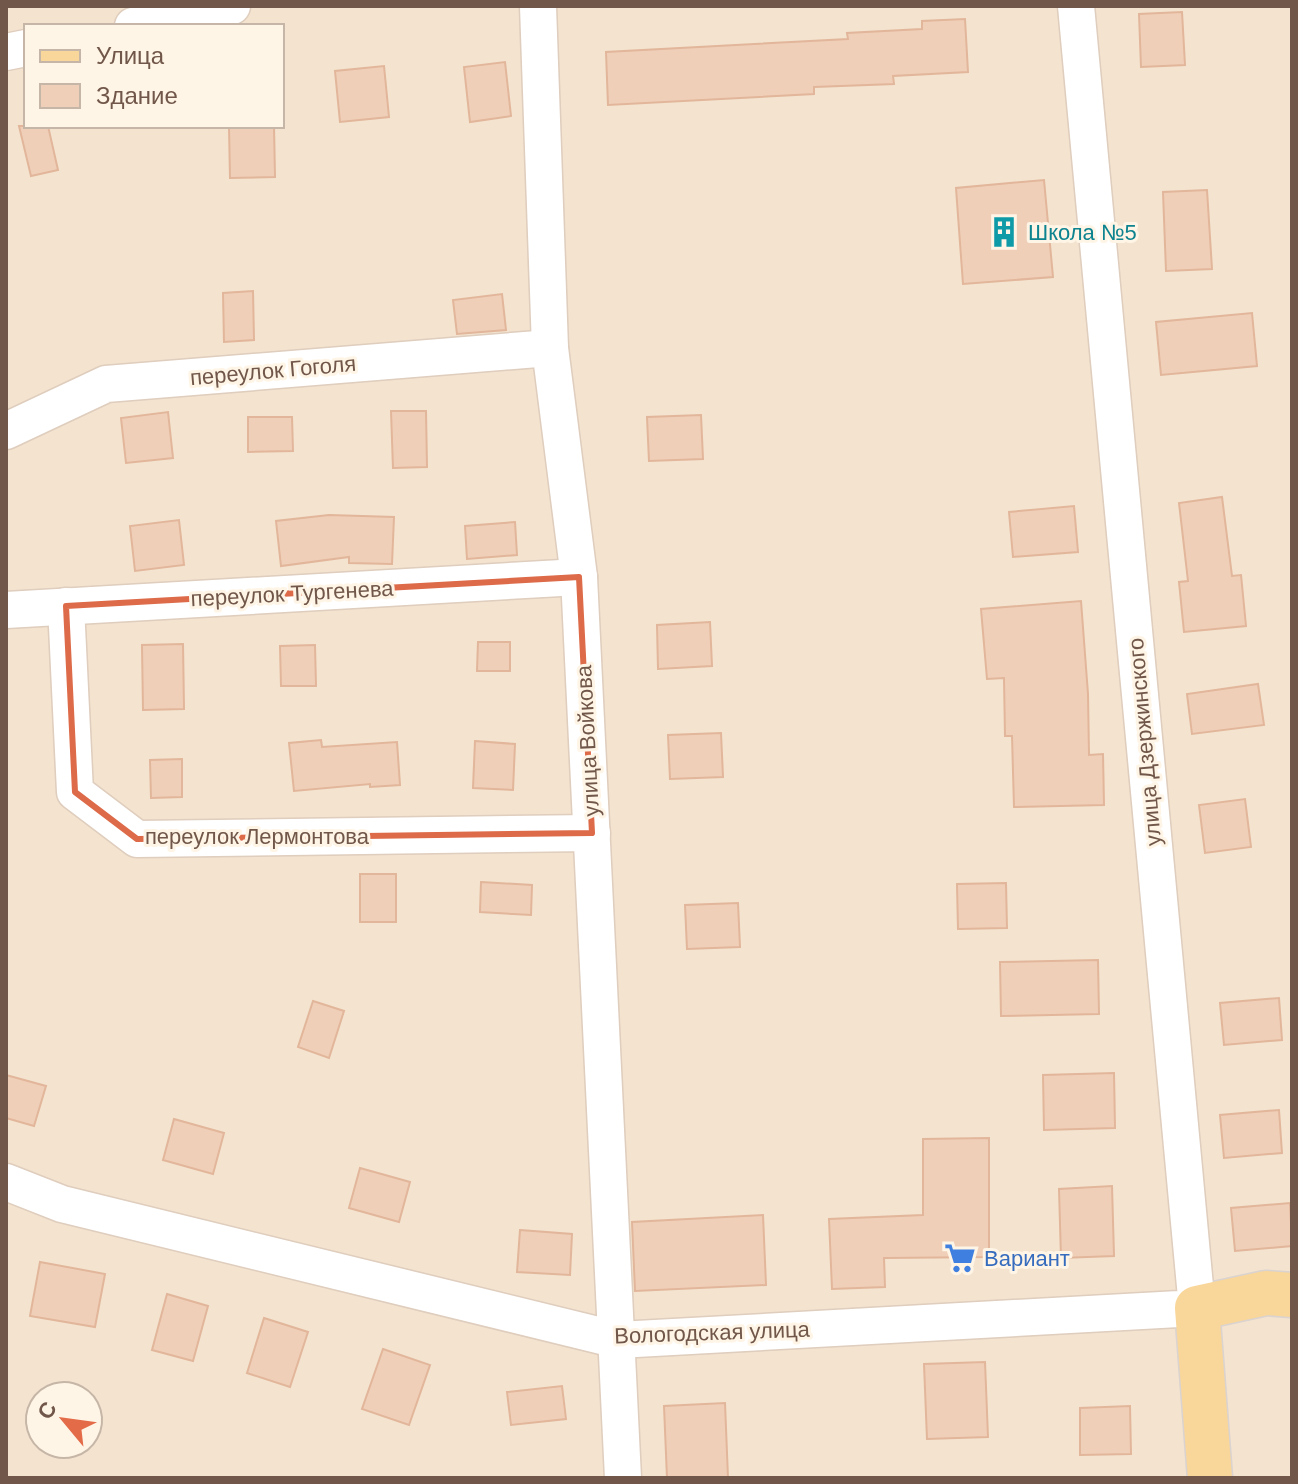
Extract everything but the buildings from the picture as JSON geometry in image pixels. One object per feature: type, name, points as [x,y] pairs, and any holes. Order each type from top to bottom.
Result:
[{"type":"main road","name":"Вологодская улица","points":[[1197,1308],[1266,1293],[1292,1295]]},
{"type":"main road","name":"улица Дзержинского","points":[[1197,1308],[1210,1478]]},
{"type":"street","points":[[143,24],[232,6]]},
{"type":"street","name":"улица Войкова","points":[[538,6],[550,348],[579,577],[623,1478]]},
{"type":"street","name":"улица Дзержинского","points":[[1076,6],[1197,1308]]},
{"type":"street","name":"переулок Гоголя","points":[[6,431],[106,384],[550,348]]},
{"type":"street","name":"переулок Тургенева","points":[[6,610],[579,577]]},
{"type":"street","name":"переулок Лермонтова","points":[[66,606],[75,792],[137,839],[592,833]]},
{"type":"street","name":"Вологодская улица","points":[[6,1182],[62,1204],[618,1340],[1197,1308]]},
{"type":"highlighted area","points":[[579,577],[592,833],[137,839],[75,792],[66,606]]},
{"type":"shaded area","points":[[6,6],[1292,6],[1292,1478],[6,1478]]},
{"type":"place","name":"Школа №5","points":[[1004,232]]},
{"type":"place","name":"Вариант","points":[[960,1258]]}]
